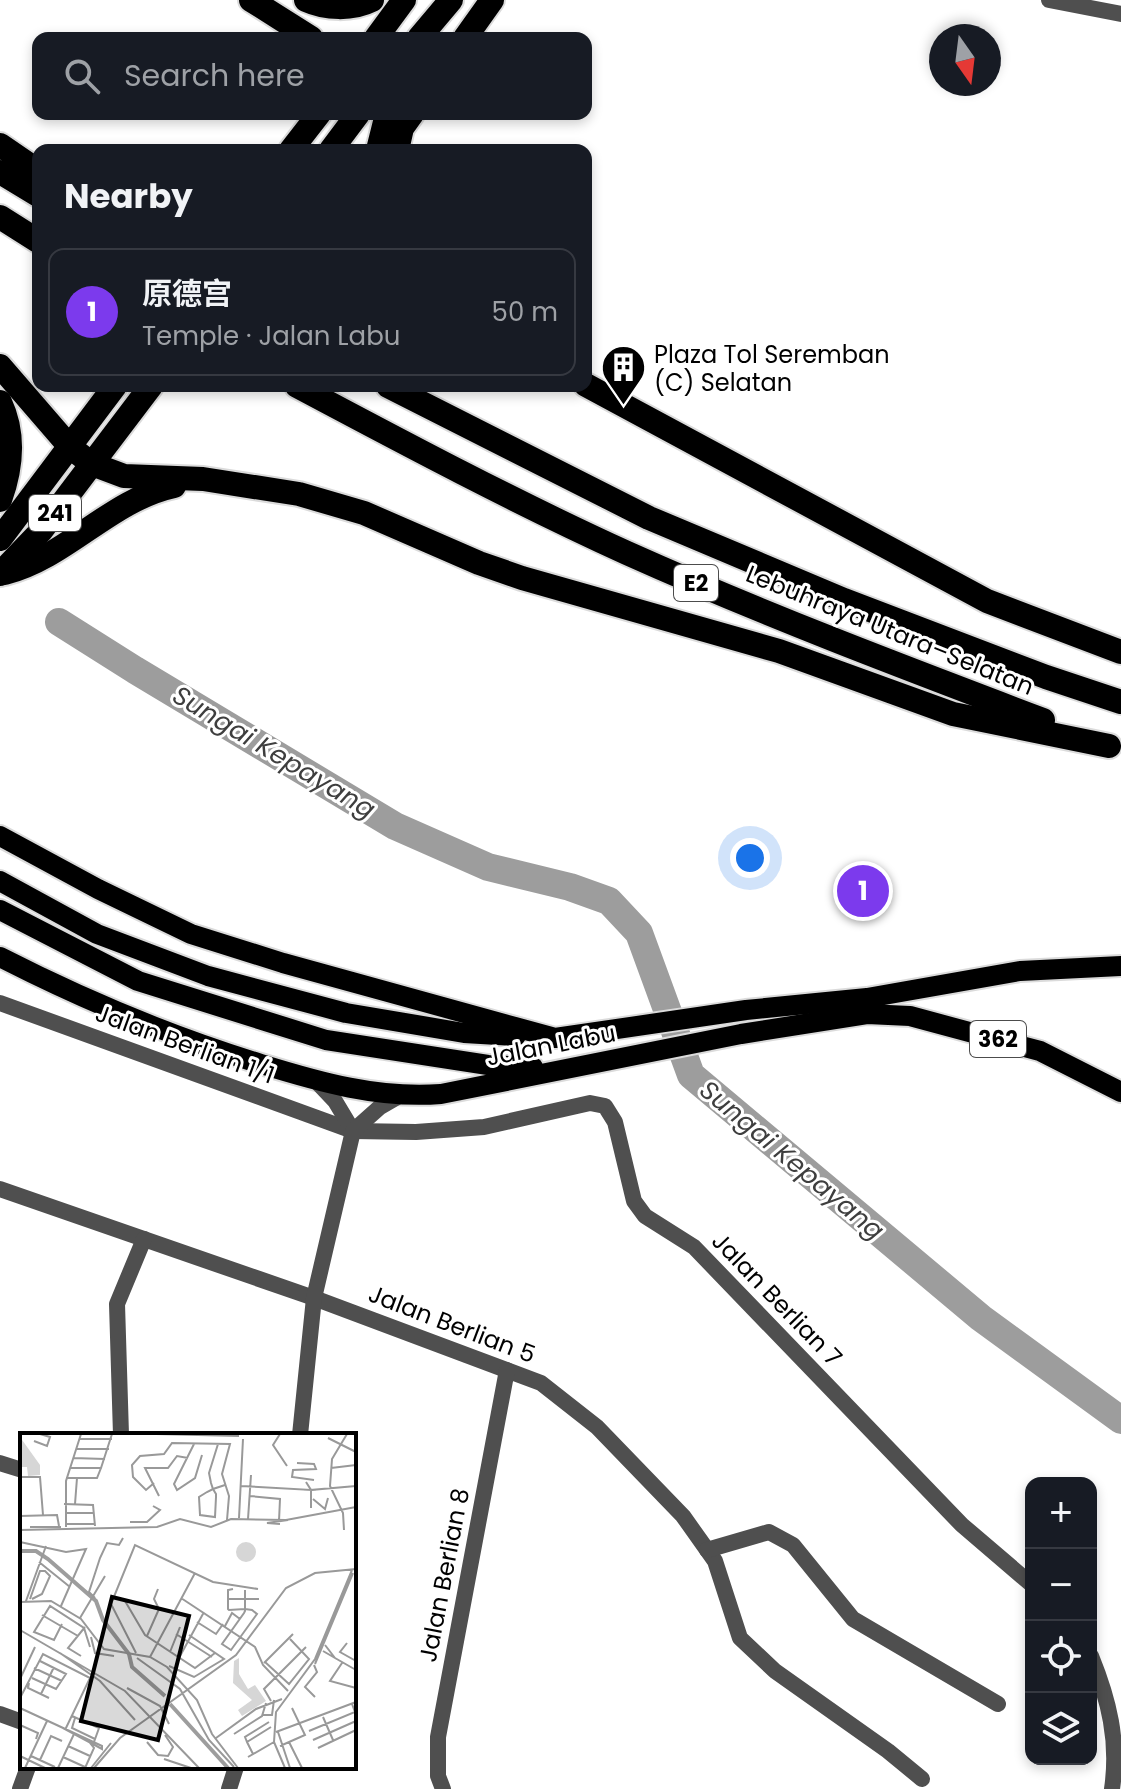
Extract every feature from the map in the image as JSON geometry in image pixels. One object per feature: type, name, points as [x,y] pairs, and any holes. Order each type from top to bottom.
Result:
[{"type":"highway","points":[[306,0],[317,5],[340,7],[362,5],[372,0]]},
{"type":"highway","points":[[380,32],[404,0]]},
{"type":"highway","points":[[424,32],[451,0]]},
{"type":"highway","points":[[438,32],[458,0]]},
{"type":"highway","points":[[469,32],[492,0]]},
{"type":"highway","points":[[255,2],[278,32]]},
{"type":"highway","points":[[255,2],[302,32]]},
{"type":"highway","points":[[291,144],[296,120]]},
{"type":"highway","points":[[295,144],[314,120]]},
{"type":"highway","points":[[336,144],[354,120]]},
{"type":"highway","points":[[380,144],[386,120]]},
{"type":"highway","points":[[398,144],[402,128],[408,120]]},
{"type":"highway","points":[[0,145],[32,167]]},
{"type":"highway","points":[[0,172],[32,191]]},
{"type":"highway","points":[[0,217],[32,237]]},
{"type":"highway","points":[[0,366],[70,447],[92,464],[124,476],[203,479],[299,494],[364,513],[479,563],[522,578],[779,651],[953,714],[1115,748]]},
{"type":"highway","points":[[592,388],[987,601],[1121,652]]},
{"type":"highway","name":"241","points":[[5,563],[70,447],[111,392]]},
{"type":"highway","name":"241","points":[[5,563],[41,531],[146,392]]},
{"type":"highway","name":"Lebuhraya Utara–Selatan","points":[[309,392],[514,499],[626,552],[864,652],[1115,748]]},
{"type":"highway","name":"Lebuhraya Utara–Selatan","points":[[400,392],[649,518],[844,600],[1046,677],[1121,702]]},
{"type":"highway","points":[[0,402],[11,428],[11,445],[0,500]]},
{"type":"highway","points":[[5,563],[56,550],[145,495],[203,479]]},
{"type":"main road","name":"Jalan Labu","points":[[0,836],[98,889],[191,934],[283,963],[555,1038],[746,1010],[867,998],[1020,971],[1121,966]]},
{"type":"main road","points":[[0,881],[97,934],[208,976],[346,1013],[464,1033],[555,1038]]},
{"type":"main road","points":[[0,910],[138,981],[326,1040],[488,1065],[569,1068]]},
{"type":"main road","name":"Jalan Labu","points":[[0,957],[130,1018],[317,1082],[399,1096],[441,1094],[741,1034],[867,1014],[910,1016],[1040,1051],[1121,1092]]},
{"type":"street","points":[[1049,0],[1121,14]]},
{"type":"street","name":"Jalan Berlian 1/1","points":[[0,1003],[353,1131]]},
{"type":"street","points":[[317,1082],[335,1101],[353,1131]]},
{"type":"street","points":[[300,1433],[314,1298],[353,1131],[380,1107],[399,1096]]},
{"type":"street","name":"Jalan Berlian 7","points":[[353,1131],[416,1132],[484,1127],[590,1103],[605,1106],[615,1122],[634,1201],[645,1216],[694,1247],[962,1525],[1025,1579]]},
{"type":"street","name":"Jalan Berlian 5","points":[[0,1189],[314,1298],[541,1383],[597,1427],[683,1516],[715,1561],[740,1638],[775,1671],[888,1751],[922,1779]]},
{"type":"street","points":[[121,1433],[117,1304],[144,1239]]},
{"type":"street","name":"Jalan Berlian 8","points":[[443,1789],[438,1776],[438,1737],[507,1370]]},
{"type":"street","points":[[0,1463],[20,1469]]},
{"type":"street","points":[[707,1550],[769,1532],[793,1545],[853,1619],[998,1704]]},
{"type":"street","points":[[1097,1671],[1107,1695],[1116,1760],[1112,1789]]},
{"type":"street","points":[[0,1714],[20,1721]]},
{"type":"street","points":[[20,1789],[27,1769]]},
{"type":"street","points":[[229,1789],[235,1769]]},
{"type":"waterway","name":"Sungai Kepayang","points":[[59,622],[395,826],[488,867],[570,887],[609,901],[639,933],[691,1075],[981,1318],[1121,1420]]},
{"type":"place","name":"Plaza Tol Seremban (C) Selatan","points":[[623,407]]},
{"type":"place","name":"原德宫","points":[[863,891]]}]
